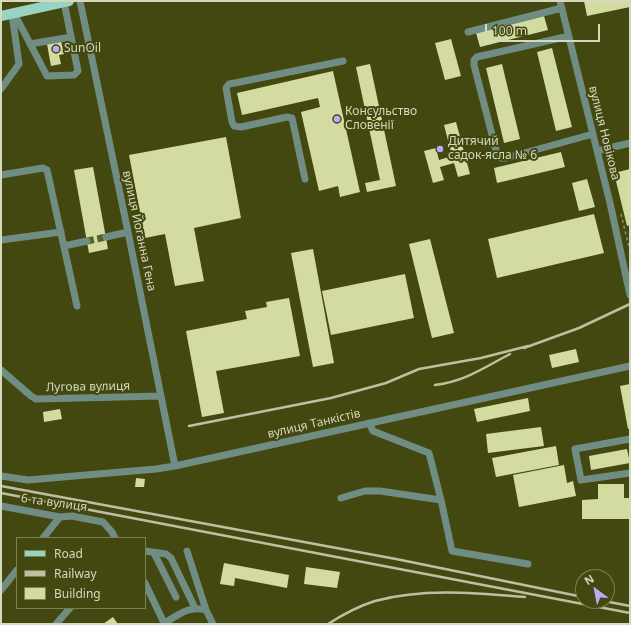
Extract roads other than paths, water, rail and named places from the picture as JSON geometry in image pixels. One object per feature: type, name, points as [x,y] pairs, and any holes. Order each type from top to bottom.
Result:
[{"type":"main road","points":[[1,16],[66,2]]},
{"type":"street","name":"вулиця Йоганна Гена","points":[[80,1],[175,466]]},
{"type":"street","points":[[13,14],[47,76],[74,75],[78,71],[66,2]]},
{"type":"street","points":[[468,32],[561,5]]},
{"type":"street","name":"вулиця Новікова","points":[[561,5],[610,203],[630,295]]},
{"type":"street","points":[[1,89],[18,64],[13,14]]},
{"type":"street","points":[[569,36],[477,57],[474,60],[474,65],[497,154],[500,158],[506,158],[593,134]]},
{"type":"street","points":[[30,44],[71,37]]},
{"type":"street","points":[[305,179],[292,118],[287,117],[241,127],[234,126],[226,88],[229,84],[342,61]]},
{"type":"street","points":[[597,151],[630,143]]},
{"type":"street","points":[[1,176],[43,168],[47,170],[77,306]]},
{"type":"street","points":[[1,240],[61,232]]},
{"type":"street","points":[[106,237],[128,232]]},
{"type":"street","points":[[64,246],[87,241]]},
{"type":"street","name":"вулиця Танкістів","points":[[1,476],[28,480],[175,466],[630,366]]},
{"type":"street","name":"Лугова вулиця","points":[[1,370],[36,399],[161,396]]},
{"type":"street","points":[[369,423],[373,431],[429,453],[452,551],[528,564]]},
{"type":"street","points":[[630,438],[575,449],[581,480],[630,473]]},
{"type":"street","points":[[341,498],[365,491],[380,491],[441,500]]},
{"type":"street","name":"6-та вулиця","points":[[1,506],[60,517],[72,516],[103,522],[114,537]]},
{"type":"street","points":[[44,537],[60,517]]},
{"type":"street","points":[[146,551],[166,554],[172,558],[195,608]]},
{"type":"street","points":[[186,551],[206,610],[213,624]]},
{"type":"street","points":[[154,553],[176,597]]},
{"type":"street","points":[[1,590],[16,571]]},
{"type":"street","points":[[146,585],[164,624],[189,609],[195,608],[206,610]]},
{"type":"street","points":[[56,624],[69,609]]},
{"type":"tunnel","points":[[87,241],[106,237]]},
{"type":"railway","points":[[524,348],[579,328],[630,304]]},
{"type":"railway","points":[[189,426],[331,398],[386,383],[419,369],[481,358],[528,346]]},
{"type":"railway","points":[[435,385],[465,377],[510,354]]},
{"type":"railway","points":[[1,486],[396,559],[575,595]]},
{"type":"railway","points":[[1,493],[630,613]]},
{"type":"railway","points":[[328,624],[339,617],[369,603],[412,594],[450,593],[525,597]]},
{"type":"railway","points":[[615,603],[630,606]]},
{"type":"place","name":"SunOil","points":[[56,49]]},
{"type":"place","name":"Консульство Словенії","points":[[337,119]]},
{"type":"place","name":"Дитячий садок-ясла № 6","points":[[440,149]]}]
